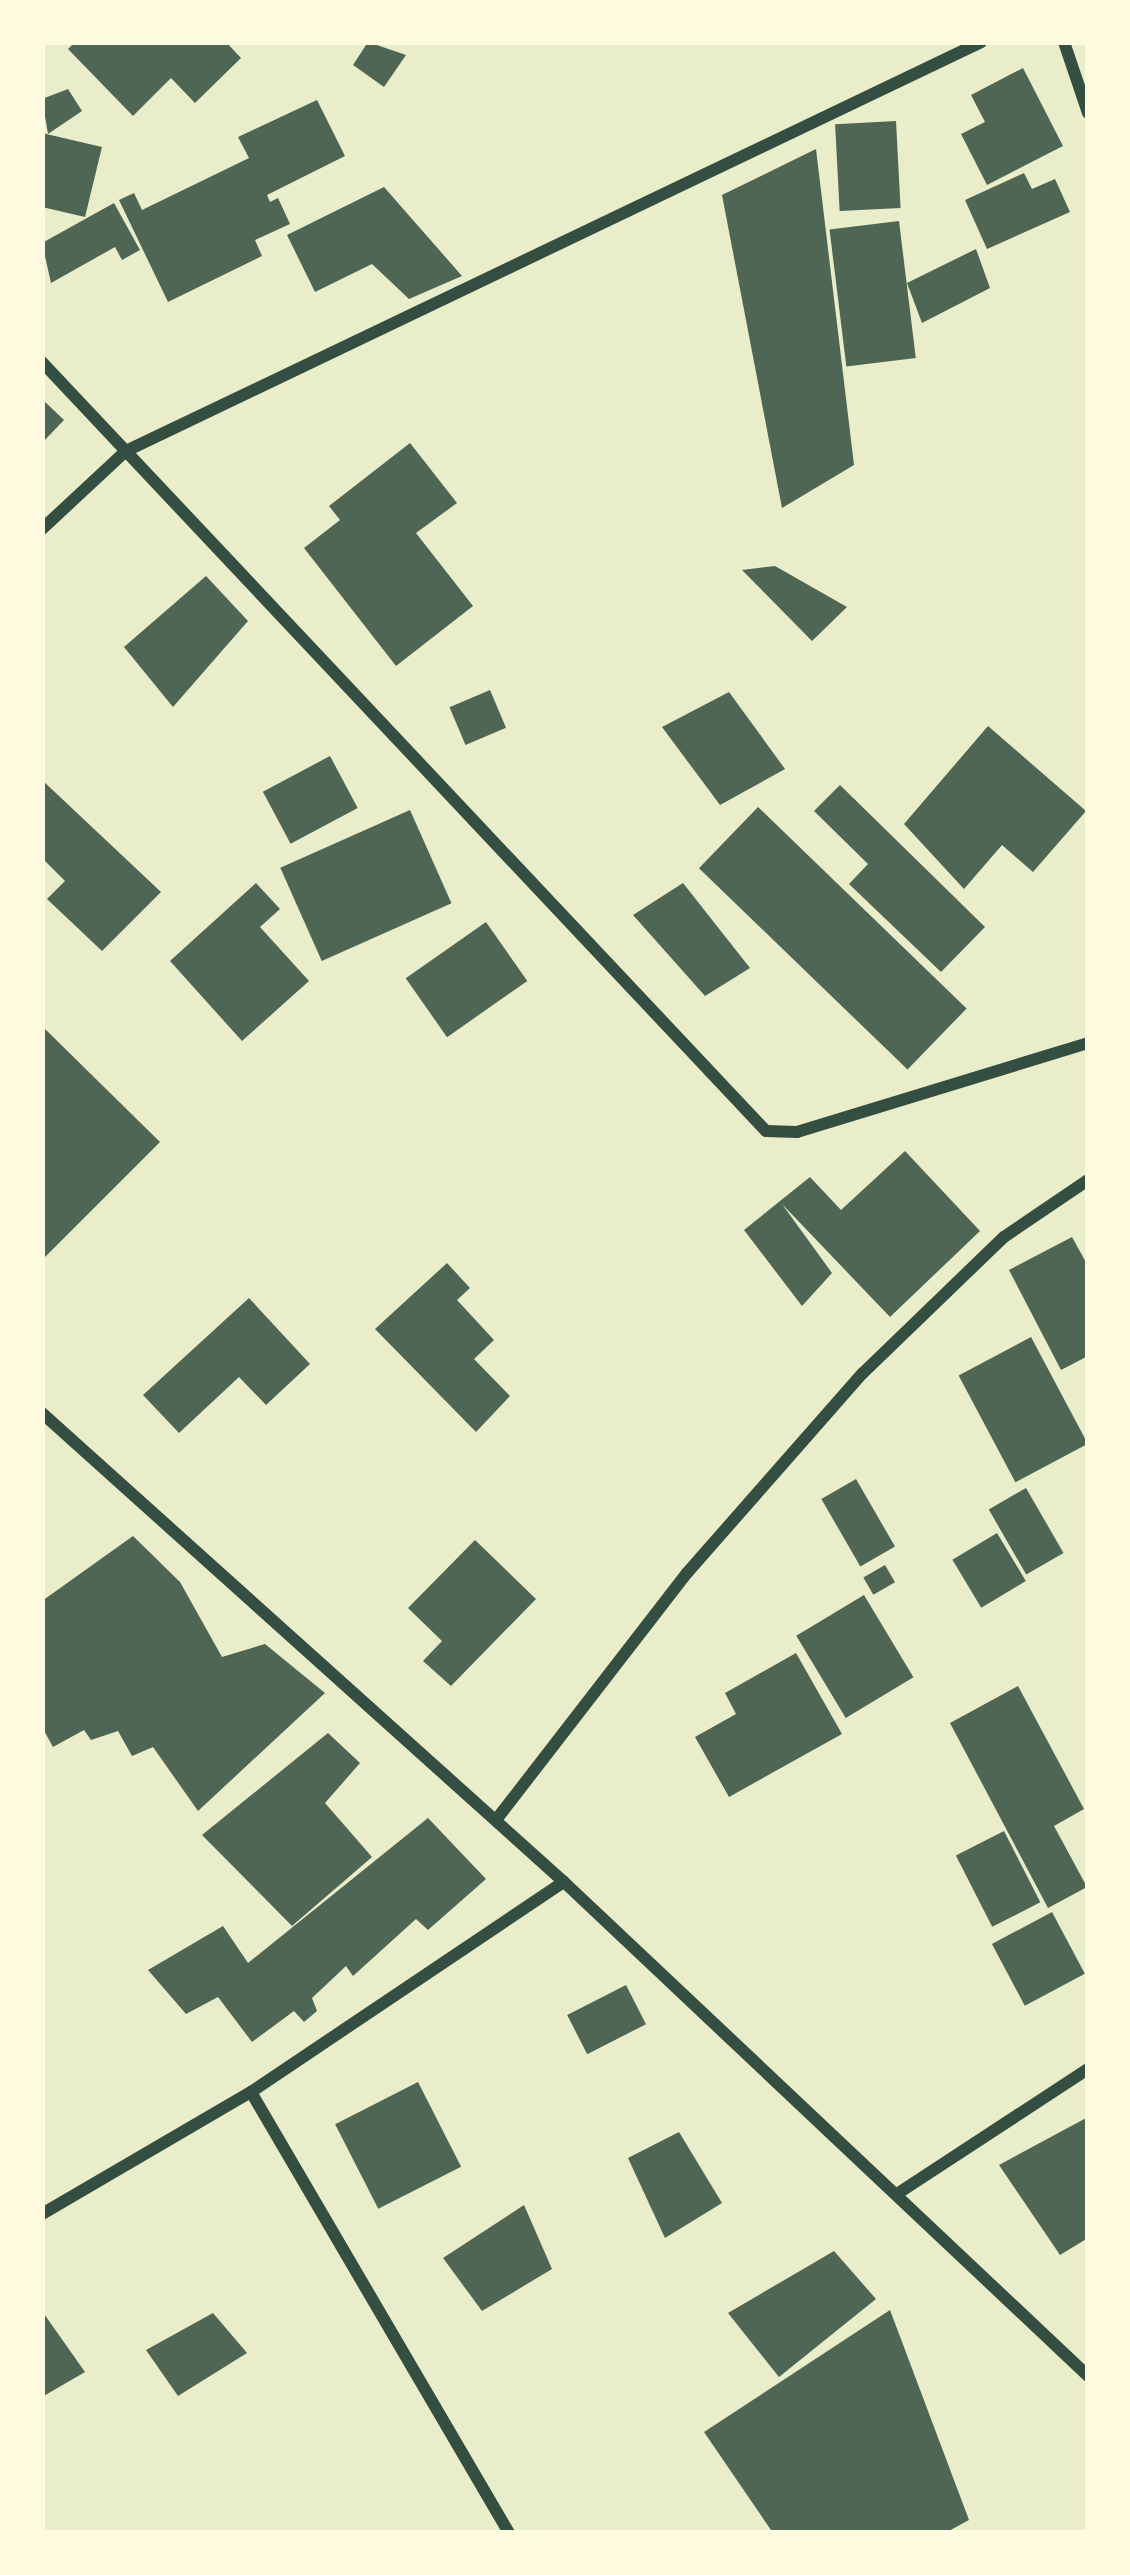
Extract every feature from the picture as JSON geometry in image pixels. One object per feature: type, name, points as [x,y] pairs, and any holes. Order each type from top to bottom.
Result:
[{"type":"street","points":[[42,529],[126,452],[981,42]]},
{"type":"street","points":[[1064,42],[1088,113]]},
{"type":"street","points":[[42,362],[766,1131],[797,1132],[1088,1043]]},
{"type":"street","points":[[496,1820],[687,1574],[863,1373],[1004,1237],[1088,1180]]},
{"type":"street","points":[[42,1413],[564,1882],[900,2192],[1088,2376]]},
{"type":"street","points":[[42,2214],[250,2092],[564,1882]]},
{"type":"street","points":[[900,2192],[1088,2069]]},
{"type":"street","points":[[250,2092],[509,2533]]},
{"type":"building","points":[[75,42],[226,42],[241,58],[195,103],[171,78],[133,116],[68,49]]},
{"type":"building","points":[[368,42],[406,55],[384,87],[353,65]]},
{"type":"building","points":[[1023,68],[1063,146],[987,185],[961,134],[985,122],[971,95]]},
{"type":"building","points":[[68,89],[82,111],[48,134],[42,99]]},
{"type":"building","points":[[317,100],[345,156],[267,195],[270,202],[278,198],[290,224],[255,240],[262,256],[168,302],[119,200],[134,193],[142,210],[249,158],[238,137]]},
{"type":"building","points":[[896,121],[901,208],[840,211],[835,124]]},
{"type":"building","points":[[42,133],[102,147],[85,217],[42,207]]},
{"type":"building","points":[[816,149],[854,465],[782,508],[722,195]]},
{"type":"building","points":[[1024,173],[1032,189],[1055,179],[1070,212],[987,249],[965,200]]},
{"type":"building","points":[[384,187],[462,276],[409,299],[372,264],[315,292],[287,235]]},
{"type":"building","points":[[114,203],[140,250],[122,260],[115,247],[51,283],[42,243]]},
{"type":"building","points":[[899,221],[916,358],[846,367],[830,230]]},
{"type":"building","points":[[976,249],[990,288],[922,323],[907,283]]},
{"type":"building","points":[[42,399],[64,420],[42,443]]},
{"type":"building","points":[[410,443],[457,503],[416,533],[473,606],[396,666],[304,548],[340,520],[329,506]]},
{"type":"building","points":[[775,566],[847,607],[812,641],[742,570]]},
{"type":"building","points":[[206,576],[248,621],[173,707],[124,647]]},
{"type":"building","points":[[490,690],[506,728],[466,745],[449,707]]},
{"type":"building","points":[[729,692],[785,769],[720,805],[662,727]]},
{"type":"building","points":[[988,726],[1086,811],[1033,872],[1002,845],[964,889],[904,824]]},
{"type":"building","points":[[330,756],[358,808],[291,844],[263,792]]},
{"type":"building","points":[[42,780],[161,892],[102,951],[47,899],[65,881],[42,858]]},
{"type":"building","points":[[840,785],[985,927],[941,972],[849,884],[868,864],[814,811]]},
{"type":"building","points":[[758,807],[967,1008],[908,1070],[699,868]]},
{"type":"building","points":[[410,810],[451,903],[322,961],[280,868]]},
{"type":"building","points":[[256,883],[280,909],[260,927],[309,981],[242,1041],[170,961]]},
{"type":"building","points":[[683,883],[750,968],[705,996],[633,915]]},
{"type":"building","points":[[486,922],[527,981],[447,1037],[406,978]]},
{"type":"building","points":[[42,1026],[160,1142],[42,1260]]},
{"type":"building","points":[[905,1151],[980,1231],[890,1317],[782,1204],[832,1273],[802,1306],[744,1230],[810,1177],[841,1210]]},
{"type":"building","points":[[1072,1237],[1088,1266],[1088,1356],[1061,1370],[1009,1270]]},
{"type":"building","points":[[447,1263],[470,1288],[457,1300],[494,1340],[474,1359],[510,1396],[476,1432],[375,1329]]},
{"type":"building","points":[[249,1298],[310,1364],[266,1405],[239,1377],[179,1433],[143,1395]]},
{"type":"building","points":[[1031,1337],[1088,1444],[1015,1482],[959,1375]]},
{"type":"building","points":[[856,1479],[895,1547],[860,1567],[821,1499]]},
{"type":"building","points":[[1026,1488],[1064,1553],[1026,1574],[989,1510]]},
{"type":"building","points":[[997,1533],[1026,1581],[981,1608],[952,1560]]},
{"type":"building","points":[[133,1536],[180,1582],[222,1657],[265,1644],[325,1693],[198,1811],[153,1747],[132,1756],[118,1731],[91,1740],[84,1730],[53,1747],[42,1727],[42,1601]]},
{"type":"building","points":[[475,1540],[536,1599],[451,1686],[423,1661],[442,1641],[408,1608]]},
{"type":"building","points":[[885,1565],[895,1582],[873,1595],[863,1578]]},
{"type":"building","points":[[864,1595],[913,1677],[846,1718],[796,1636]]},
{"type":"building","points":[[796,1653],[842,1734],[729,1797],[695,1737],[736,1714],[725,1693]]},
{"type":"building","points":[[1018,1686],[1084,1809],[1054,1826],[1087,1887],[1048,1908],[950,1723]]},
{"type":"building","points":[[328,1733],[360,1763],[325,1803],[372,1857],[292,1926],[202,1835]]},
{"type":"building","points":[[428,1818],[486,1879],[428,1930],[416,1919],[353,1976],[346,1966],[312,1998],[317,2011],[304,2022],[294,2011],[252,2042],[218,1997],[186,2014],[148,1970],[223,1926],[248,1963]]},
{"type":"building","points":[[1004,1831],[1040,1902],[992,1927],[956,1856]]},
{"type":"building","points":[[1052,1912],[1085,1974],[1025,2006],[992,1944]]},
{"type":"building","points":[[626,1985],[646,2024],[587,2054],[567,2015]]},
{"type":"building","points":[[418,2082],[461,2167],[378,2209],[335,2124]]},
{"type":"building","points":[[1088,2117],[1088,2238],[1060,2255],[999,2165]]},
{"type":"building","points":[[679,2132],[722,2203],[665,2238],[628,2158]]},
{"type":"building","points":[[524,2205],[552,2269],[482,2311],[443,2258]]},
{"type":"building","points":[[834,2251],[876,2299],[779,2377],[728,2313]]},
{"type":"building","points":[[890,2310],[969,2520],[945,2533],[773,2533],[704,2432]]},
{"type":"building","points":[[42,2311],[85,2372],[42,2397]]},
{"type":"building","points":[[213,2313],[247,2353],[178,2396],[146,2350]]}]
